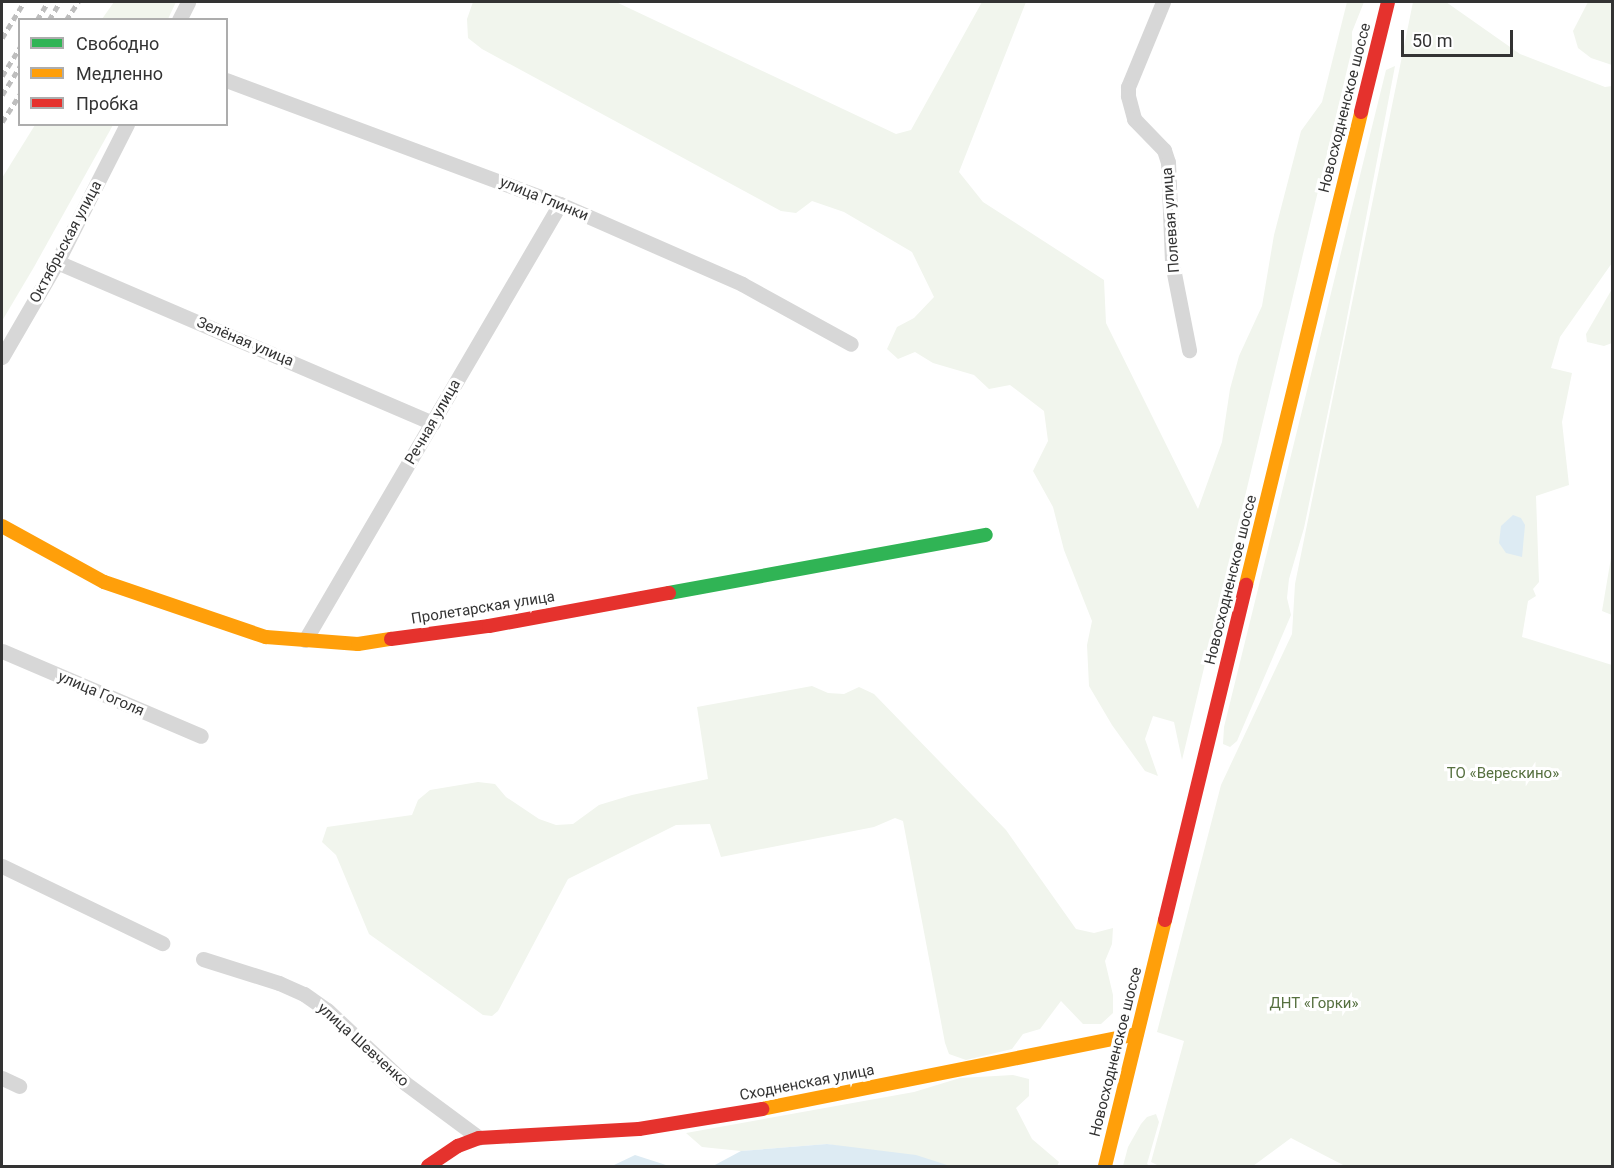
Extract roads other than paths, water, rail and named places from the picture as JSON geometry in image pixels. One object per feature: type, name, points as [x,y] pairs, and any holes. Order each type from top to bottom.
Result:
[{"type":"street","points":[[180,18],[188,2]]},
{"type":"street","name":"Полевая улица","points":[[1163,2],[1128,87],[1128,96],[1134,119],[1164,150],[1168,162],[1172,263],[1189,350]]},
{"type":"street","name":"Новосходненское шоссе","points":[[1105,1167],[1388,2]]},
{"type":"street","name":"улица Глинки","points":[[228,81],[561,204],[742,284],[851,344]]},
{"type":"street","name":"Октябрьская улица","points":[[2,357],[57,262],[126,126]]},
{"type":"street","name":"Речная улица","points":[[304,640],[561,204]]},
{"type":"street","name":"Зелёная улица","points":[[57,262],[433,423]]},
{"type":"street","name":"Пролетарская улица","points":[[2,526],[104,582],[266,637],[358,644],[489,626],[986,535]]},
{"type":"street","name":"улица Гоголя","points":[[2,651],[201,736]]},
{"type":"street","points":[[2,866],[162,943]]},
{"type":"street","name":"улица Шевченко","points":[[203,959],[279,983],[304,994],[327,1010],[405,1083],[479,1138]]},
{"type":"street","name":"Сходненская улица","points":[[479,1138],[639,1129],[724,1116],[1137,1034]]},
{"type":"street","points":[[2,1078],[19,1086]]},
{"type":"street","points":[[429,1167],[458,1146],[479,1138]]},
{"type":"railway","points":[[2,38],[24,2]]},
{"type":"railway","points":[[38,18],[48,2]]},
{"type":"railway","points":[[50,18],[60,2]]},
{"type":"railway","points":[[67,18],[78,2]]},
{"type":"railway","points":[[2,76],[18,50]]},
{"type":"railway","points":[[2,95],[18,69]]},
{"type":"railway","points":[[2,122],[18,97]]},
{"type":"park label","name":"ТО «Верескино»","points":[[1503,774]]},
{"type":"park label","name":"ДНТ «Горки»","points":[[1314,1004]]}]
